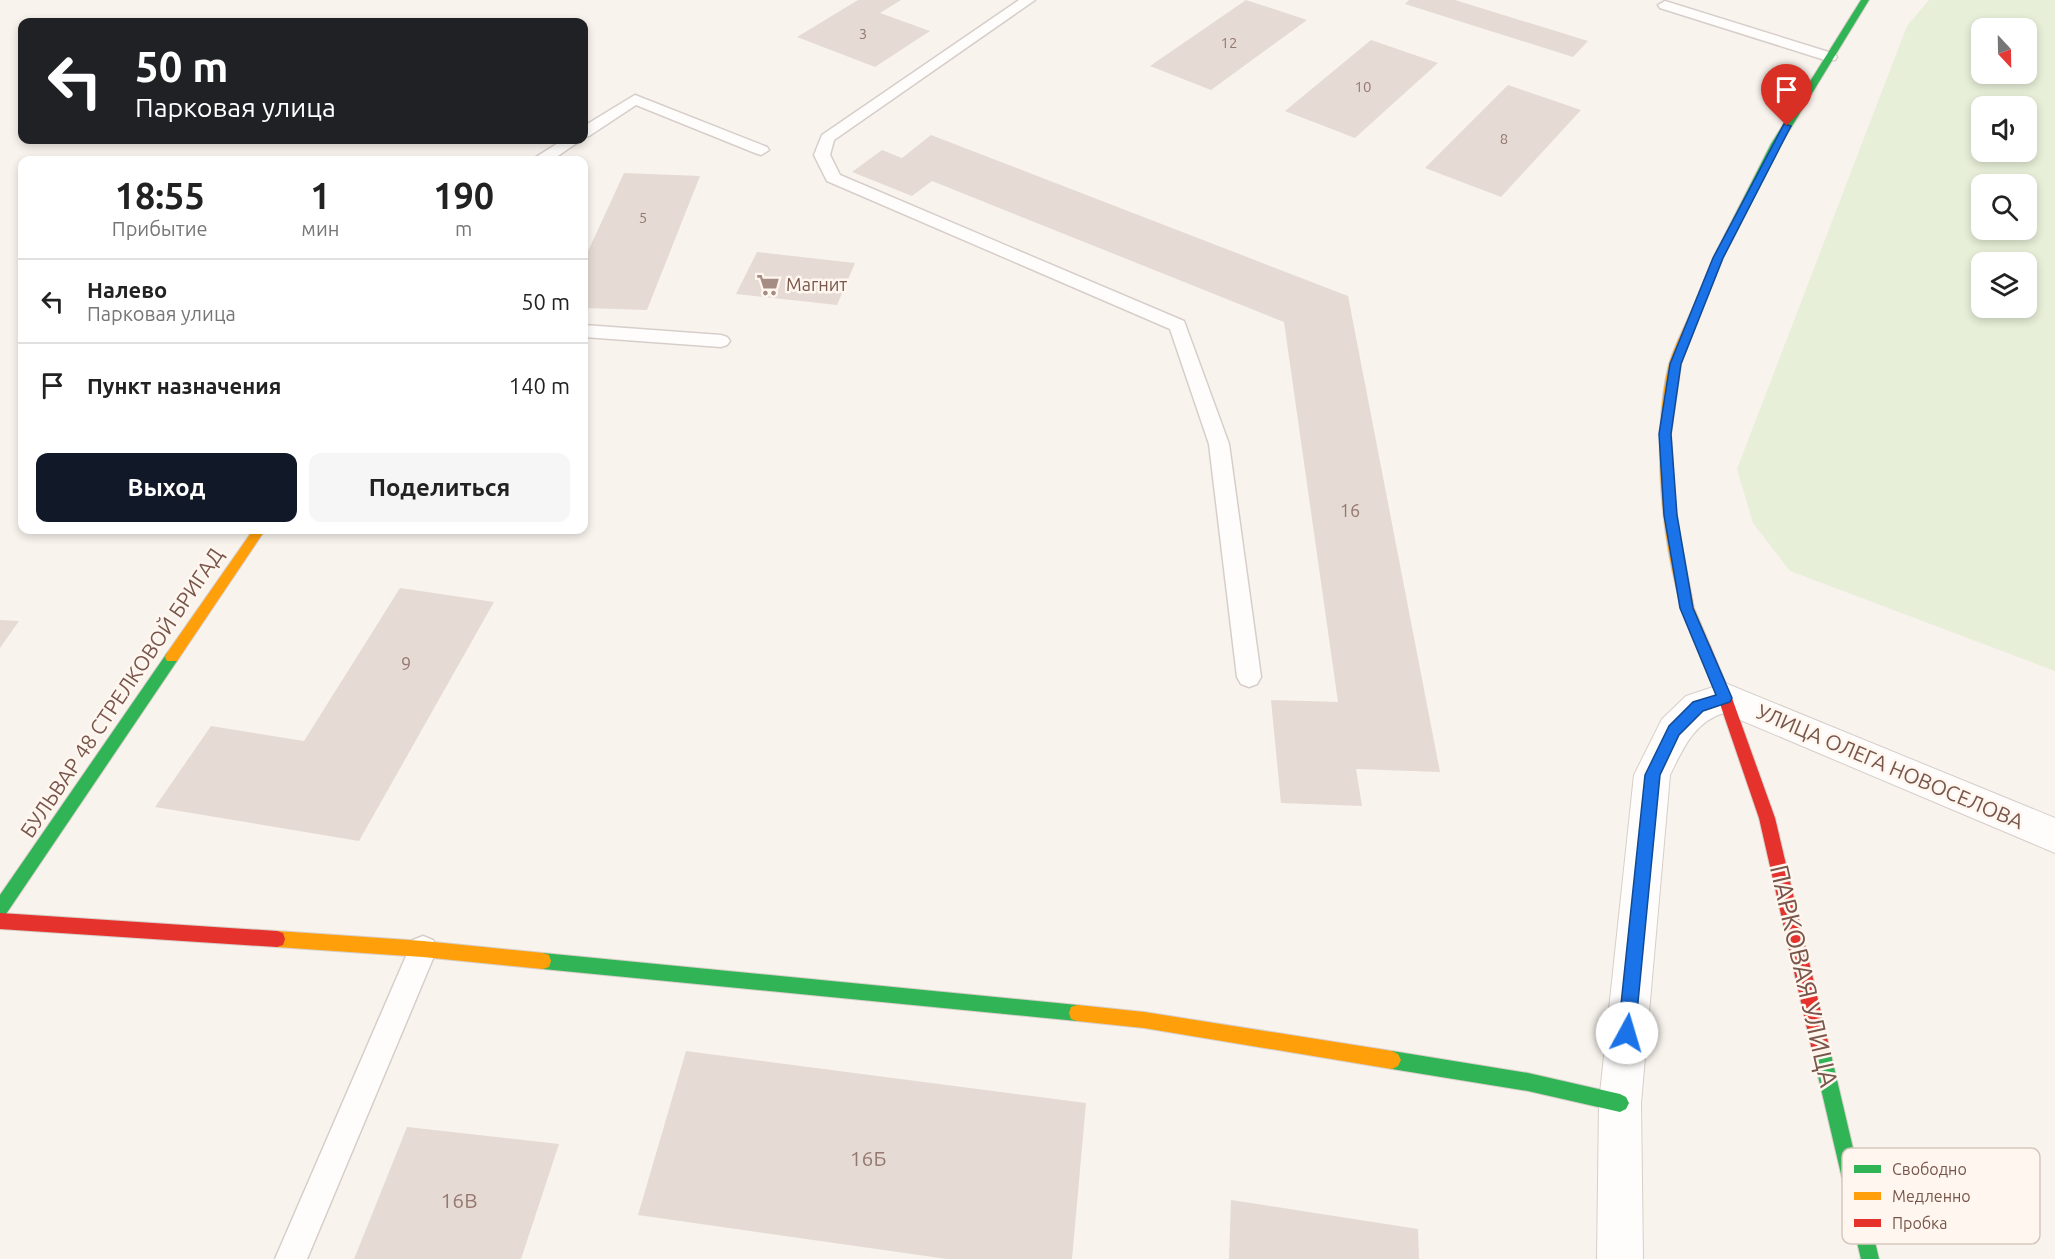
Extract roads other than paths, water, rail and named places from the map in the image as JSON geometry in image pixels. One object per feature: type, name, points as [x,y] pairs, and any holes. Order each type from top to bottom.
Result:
[{"type":"street","name":"ПАРКОВАЯ УЛИЦА","points":[[1844,1148],[1767,818],[1725,698],[1687,608],[1670,515],[1665,434],[1675,364],[1718,258],[1776,144],[1865,0]]},
{"type":"street","name":"БУЛЬВАР 48 СТРЕЛКОВОЙ БРИГАД","points":[[0,909],[256,534]]},
{"type":"street","name":"УЛИЦА ОЛЕГА НОВОСЕЛОВА","points":[[1725,698],[2055,836]]},
{"type":"street","points":[[1620,1259],[1620,1103],[1652,775],[1674,730],[1698,706],[1725,698]]},
{"type":"street","points":[[0,921],[423,949],[1144,1020],[1528,1082],[1620,1103]]},
{"type":"street","name":"ПАРКОВАЯ УЛИЦА","points":[[1866,1244],[1870,1259]]},
{"type":"lane","points":[[1028,0],[827,138],[822,155],[833,178],[1178,325],[1219,444],[1250,677]]},
{"type":"lane","points":[[1665,5],[1830,57]]},
{"type":"lane","points":[[588,130],[635,99],[761,150]]},
{"type":"lane","points":[[548,156],[567,144]]},
{"type":"lane","points":[[588,331],[721,341]]},
{"type":"lane","points":[[291,1259],[423,949]]},
{"type":"place","name":"Магнит","points":[[768,285]]}]
